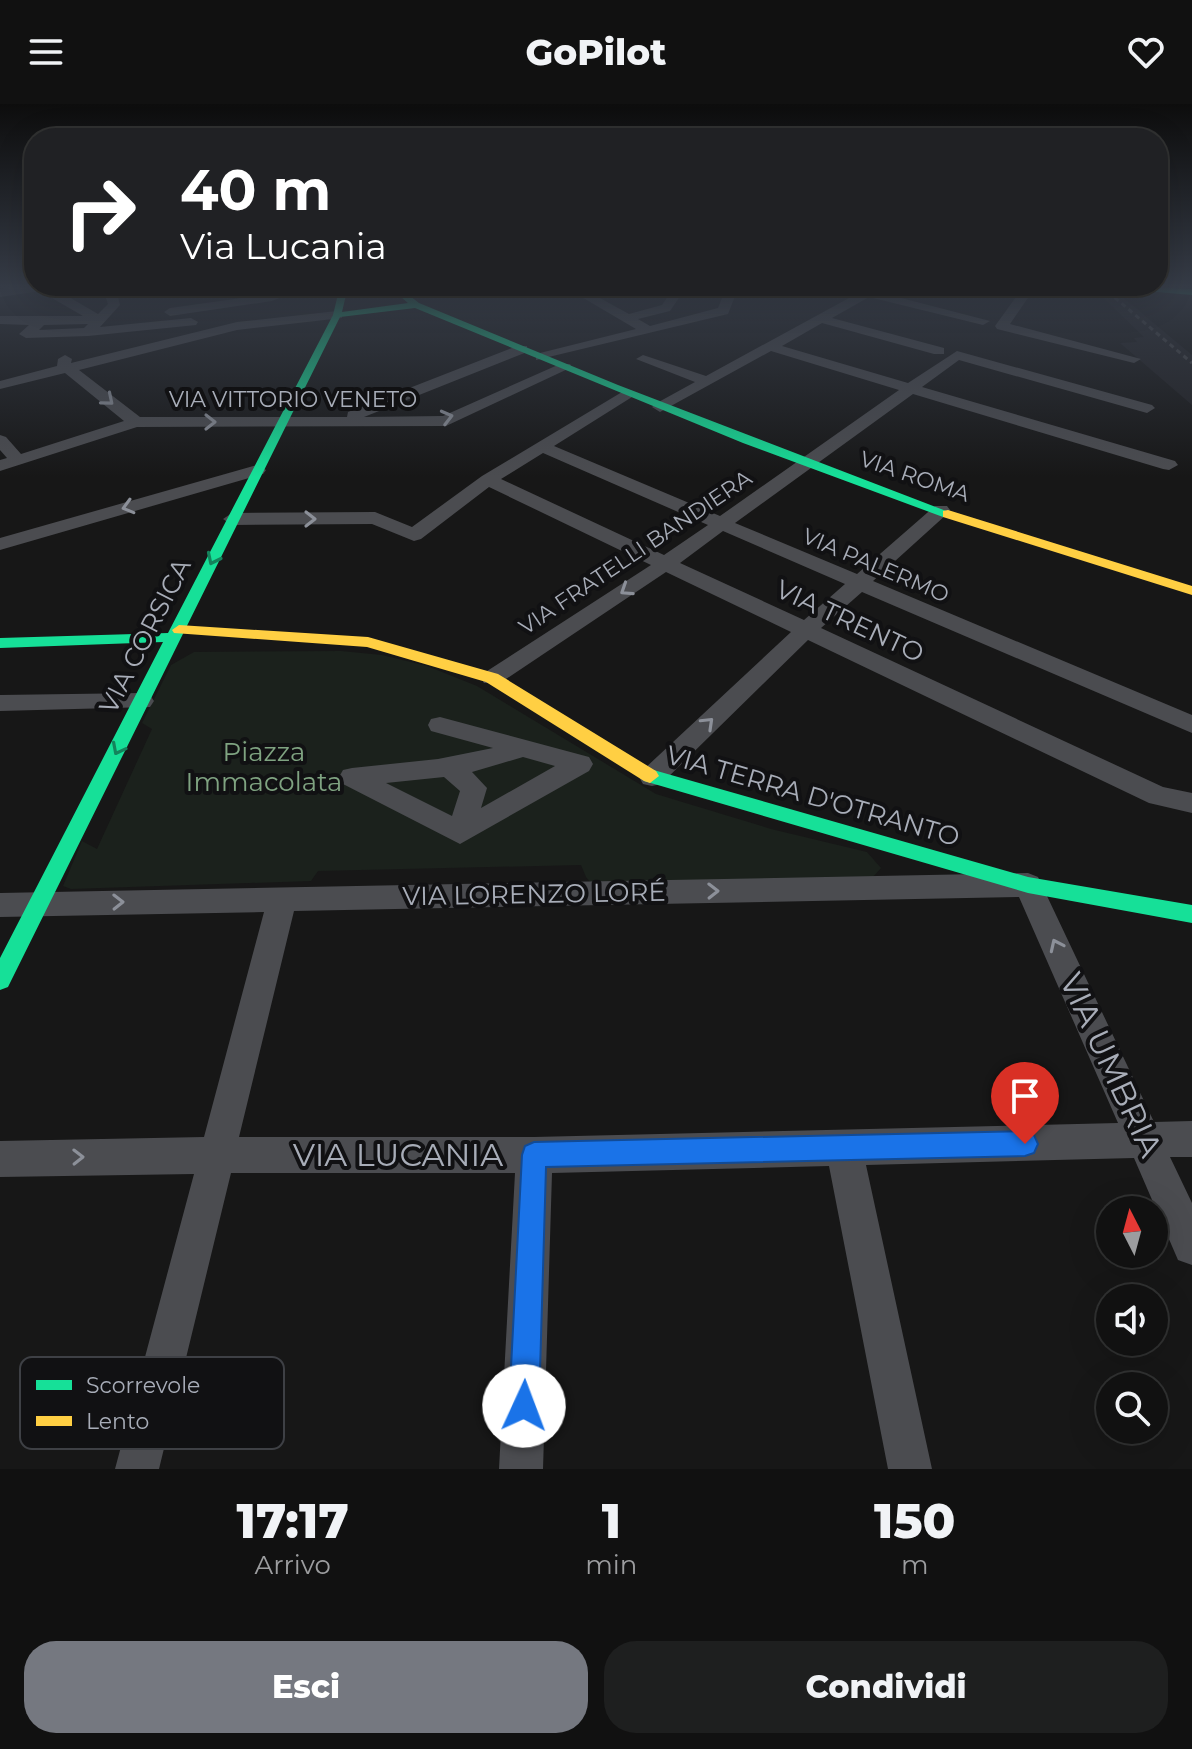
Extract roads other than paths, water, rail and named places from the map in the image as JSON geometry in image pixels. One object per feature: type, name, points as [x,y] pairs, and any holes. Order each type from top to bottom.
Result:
[{"type":"street","points":[[68,367],[63,364],[71,350]]},
{"type":"street","points":[[0,385],[133,350]]},
{"type":"street","name":"VIA CORSICA","points":[[0,980],[318,350]]},
{"type":"street","points":[[342,420],[520,350]]},
{"type":"street","name":"VIA ROMA","points":[[524,350],[805,465],[1093,563],[1192,591]]},
{"type":"street","points":[[541,357],[570,350]]},
{"type":"street","points":[[660,407],[761,350]]},
{"type":"street","points":[[780,350],[1169,465]]},
{"type":"street","points":[[934,350],[939,351]]},
{"type":"street","points":[[1097,350],[1134,359]]},
{"type":"street","name":"VIA FRATELLI BANDIERA","points":[[492,678],[665,564],[957,355],[1147,408]]},
{"type":"street","points":[[643,359],[706,381]]},
{"type":"street","name":"VIA VITTORIO VENETO","points":[[68,367],[136,422],[446,421],[565,367]]},
{"type":"street","points":[[464,371],[511,391]]},
{"type":"street","points":[[232,519],[375,518],[414,535],[488,480],[627,394]]},
{"type":"street","points":[[0,466],[136,422]]},
{"type":"street","points":[[0,440],[18,460]]},
{"type":"street","name":"VIA PALERMO","points":[[542,447],[1192,725]]},
{"type":"street","points":[[0,544],[257,470]]},
{"type":"street","name":"VIA TRENTO","points":[[488,480],[1158,796],[1192,803]]},
{"type":"street","points":[[652,777],[856,583],[941,510]]},
{"type":"street","name":"VIA TERRA D'OTRANTO","points":[[175,637],[278,636],[368,642],[492,678],[652,777],[1028,885],[1192,914]]},
{"type":"street","points":[[0,643],[175,637]]},
{"type":"street","points":[[0,703],[142,701]]},
{"type":"street","points":[[440,725],[580,764],[460,833]]},
{"type":"street","points":[[460,833],[352,777],[450,768],[490,761],[521,748]]},
{"type":"street","points":[[450,768],[474,788],[460,833]]},
{"type":"street","name":"VIA LORENZO LORÉ","points":[[0,905],[1028,885]]},
{"type":"street","name":"VIA UMBRIA","points":[[1028,885],[1192,1246]]},
{"type":"street","points":[[166,1357],[282,899]]},
{"type":"street","points":[[910,1469],[844,1149],[1192,1139]]},
{"type":"street","name":"VIA LUCANIA","points":[[0,1159],[844,1149]]},
{"type":"street","points":[[521,1469],[534,1155]]},
{"type":"street","points":[[137,1469],[142,1449]]},
{"type":"railway","points":[[1176,350],[1192,363]]},
{"type":"park label","name":"Piazza Immacolata","points":[[264,767]]}]
